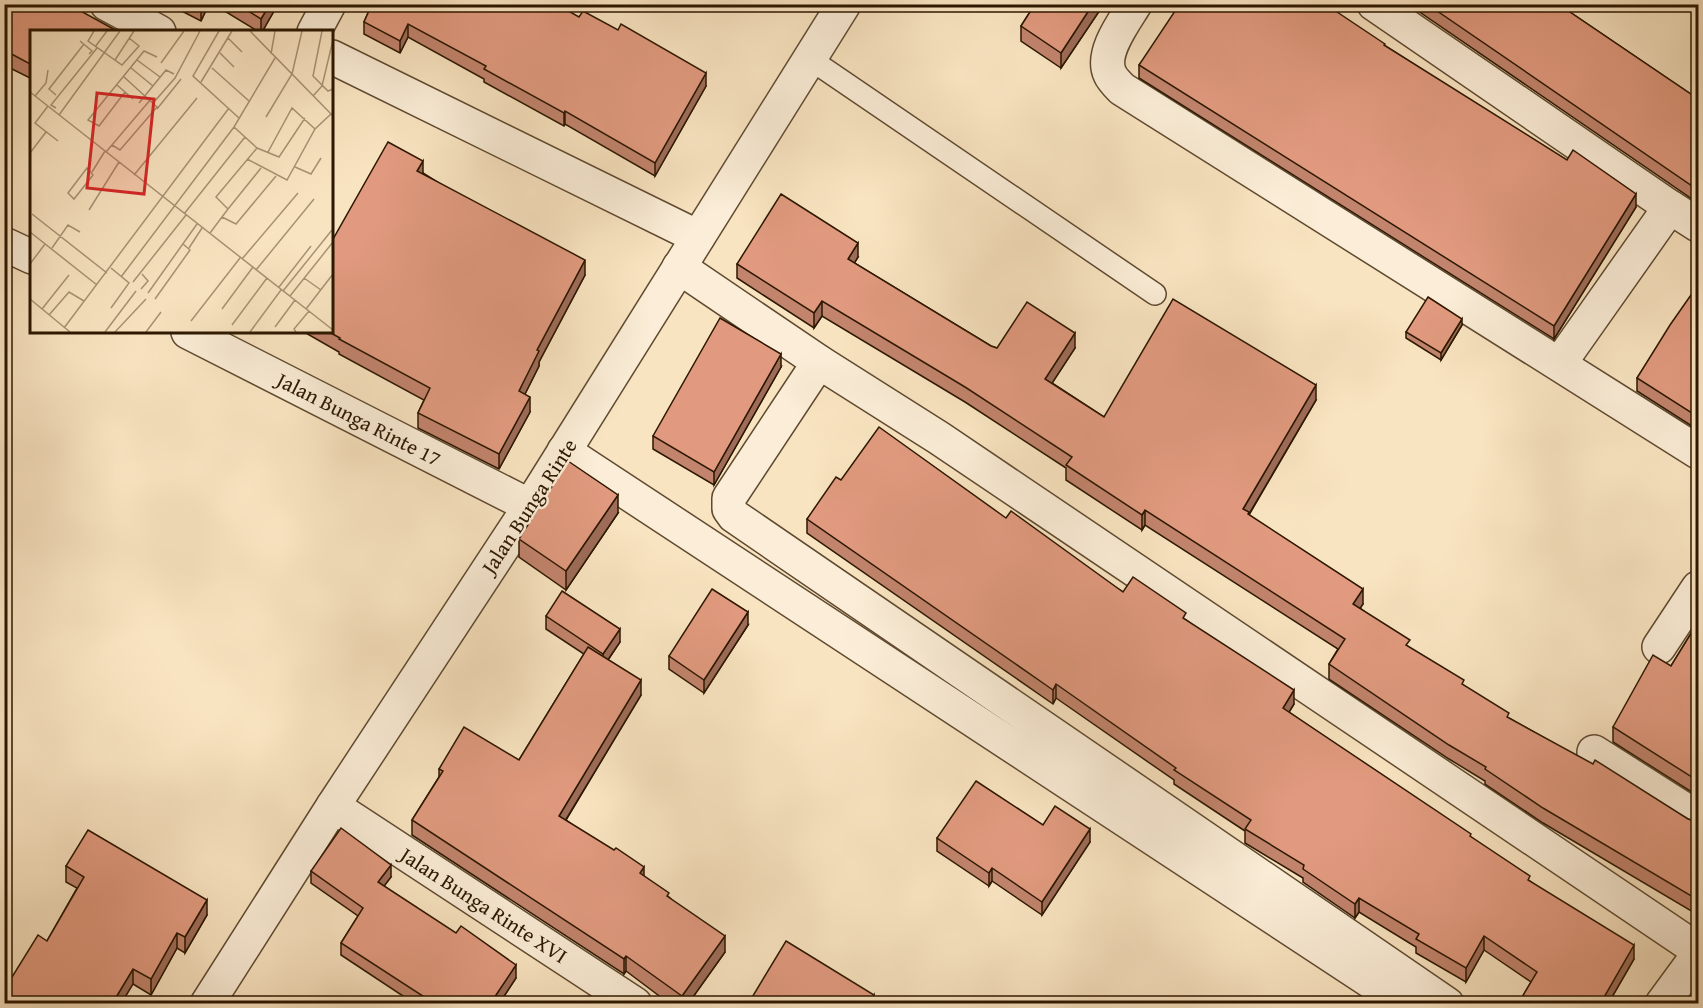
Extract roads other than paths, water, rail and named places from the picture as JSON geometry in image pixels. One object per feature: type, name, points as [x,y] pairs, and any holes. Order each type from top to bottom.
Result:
[{"type":"street","points":[[107,4],[155,30]]},
{"type":"street","points":[[315,30],[329,4]]},
{"type":"street","name":"Jalan Bunga Rinte","points":[[207,1004],[333,806],[530,506],[844,4]]},
{"type":"street","points":[[1135,4],[1114,37],[1108,57],[1109,74],[1122,89],[1698,452]]},
{"type":"street","points":[[1374,4],[1698,225]]},
{"type":"street","points":[[333,57],[698,237]]},
{"type":"street","points":[[1560,363],[1670,207]]},
{"type":"street","points":[[4,244],[30,255]]},
{"type":"street","points":[[679,267],[819,362],[939,438],[1698,952],[1662,1004]]},
{"type":"street","name":"Jalan Bunga Rinte 17","points":[[190,333],[530,506]]},
{"type":"street","points":[[819,362],[729,498],[729,509],[734,516],[1447,1004]]},
{"type":"street","points":[[564,451],[1406,1004]]},
{"type":"street","points":[[1659,647],[1698,588]]},
{"type":"street","points":[[1594,752],[1698,818]]},
{"type":"street","name":"Jalan Bunga Rinte XVI","points":[[333,806],[635,1004]]},
{"type":"lane","points":[[810,59],[1155,294]]}]
